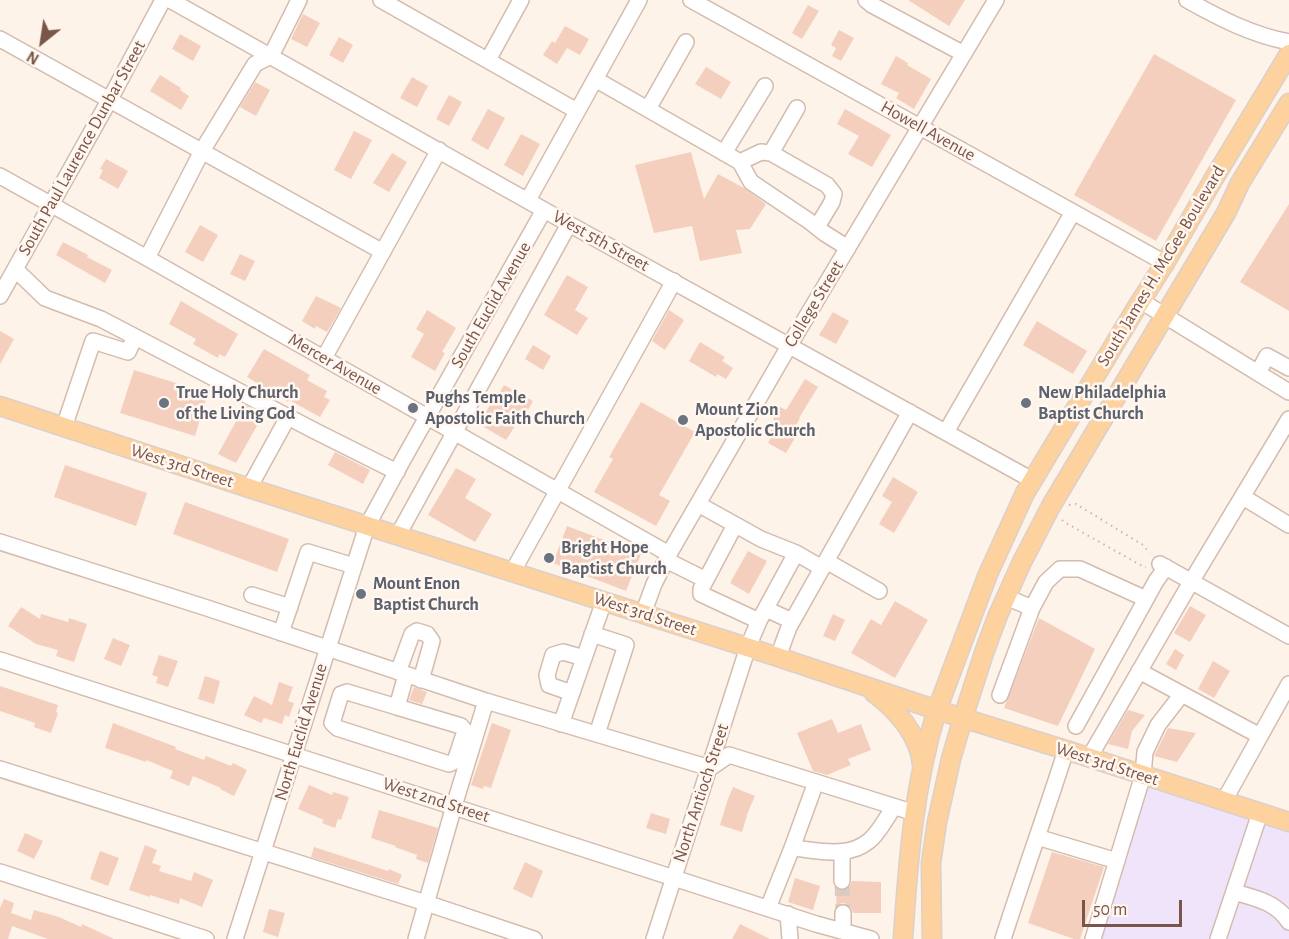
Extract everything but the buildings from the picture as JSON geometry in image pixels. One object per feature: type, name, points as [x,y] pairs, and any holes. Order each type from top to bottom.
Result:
[{"type":"main road","name":"South James H. McGee Boulevard","points":[[903,939],[908,862],[922,769],[937,710],[988,574],[1032,480],[1289,54]]},
{"type":"main road","name":"South James H. McGee Boulevard","points":[[932,939],[931,863],[942,798],[963,718],[985,650],[1006,597],[1051,506],[1289,103]]},
{"type":"main road","name":"West 3rd Street","points":[[0,406],[1289,822]]},
{"type":"main road","points":[[862,685],[896,712],[918,746],[922,769]]},
{"type":"street","name":"South Paul Laurence Dunbar Street","points":[[0,296],[163,0]]},
{"type":"street","name":"West 5th Street","points":[[170,0],[1032,480]]},
{"type":"street","points":[[147,258],[202,151],[255,64],[270,56],[299,0]]},
{"type":"street","points":[[381,0],[577,111]]},
{"type":"street","points":[[488,60],[521,0]]},
{"type":"street","points":[[528,200],[639,0]]},
{"type":"street","name":"Howell Avenue","points":[[691,0],[1165,263]]},
{"type":"street","points":[[866,0],[964,54]]},
{"type":"street","name":"College Street","points":[[643,614],[667,557],[789,346],[996,0]]},
{"type":"street","points":[[1197,2],[1219,18],[1254,32],[1289,42]]},
{"type":"street","points":[[0,39],[383,252]]},
{"type":"street","points":[[648,109],[686,42]]},
{"type":"street","points":[[595,79],[740,162],[751,182],[848,248]]},
{"type":"street","points":[[724,153],[765,86]]},
{"type":"street","points":[[771,153],[797,108]]},
{"type":"street","points":[[324,358],[439,150]]},
{"type":"street","points":[[740,162],[761,152],[771,153],[827,185],[834,194],[832,202],[817,227]]},
{"type":"street","name":"Mercer Avenue","points":[[0,176],[455,432],[706,580]]},
{"type":"street","name":"South Euclid Avenue","points":[[367,526],[544,210]]},
{"type":"street","points":[[946,432],[1073,212]]},
{"type":"street","name":"South Euclid Avenue","points":[[398,535],[569,224]]},
{"type":"street","points":[[15,269],[45,298],[101,319],[397,472]]},
{"type":"street","points":[[513,571],[674,281]]},
{"type":"street","points":[[1141,301],[1289,392]]},
{"type":"street","points":[[64,427],[93,341],[128,352],[135,336]]},
{"type":"street","points":[[1258,373],[1267,356],[1289,368]]},
{"type":"street","points":[[778,657],[792,621],[910,412]]},
{"type":"street","points":[[249,488],[288,417]]},
{"type":"street","points":[[1089,758],[1289,419]]},
{"type":"street","points":[[1242,496],[1289,525]]},
{"type":"street","points":[[698,504],[761,539],[879,591]]},
{"type":"street","points":[[735,525],[701,594],[763,615],[792,621]]},
{"type":"street","name":"North Euclid Avenue","points":[[236,939],[367,526]]},
{"type":"street","points":[[0,542],[561,724],[710,768],[729,754],[915,813]]},
{"type":"street","points":[[281,633],[308,552],[354,567]]},
{"type":"street","name":"North Antioch Street","points":[[654,939],[748,647],[796,554]]},
{"type":"street","points":[[1076,726],[1163,566],[1289,636]]},
{"type":"street","points":[[1000,695],[1032,608],[1046,582],[1060,569],[1080,569],[1146,599]]},
{"type":"street","points":[[252,595],[290,608]]},
{"type":"street","points":[[1006,597],[1032,608]]},
{"type":"street","points":[[561,724],[604,601]]},
{"type":"street","points":[[397,707],[412,634],[417,631],[427,634],[432,641],[421,680]]},
{"type":"street","points":[[592,633],[626,645],[597,734]]},
{"type":"street","points":[[572,693],[549,685],[546,675],[553,655],[563,652],[584,658]]},
{"type":"street","name":"West 2nd Street","points":[[0,660],[675,877],[848,935],[871,939]]},
{"type":"street","points":[[1139,671],[1260,736]]},
{"type":"street","points":[[1224,801],[1289,684]]},
{"type":"street","points":[[346,692],[397,707],[461,726],[465,731],[455,761],[449,764],[337,728],[332,723],[341,694],[346,692]]},
{"type":"street","points":[[1093,939],[1143,775],[1145,752],[1158,725],[1182,694]]},
{"type":"street","points":[[416,939],[486,701]]},
{"type":"street","points":[[1004,939],[1066,750]]},
{"type":"street","points":[[0,769],[534,939]]},
{"type":"street","points":[[768,908],[816,782]]},
{"type":"street","points":[[792,848],[842,852],[857,849],[870,840],[894,807]]},
{"type":"street","points":[[1218,939],[1260,813]]},
{"type":"street","points":[[1037,837],[1117,861]]},
{"type":"street","points":[[842,852],[842,881]]},
{"type":"street","points":[[0,872],[206,939]]},
{"type":"street","points":[[1234,892],[1265,901],[1282,911],[1289,922]]},
{"type":"street","points":[[843,913],[848,935]]},
{"type":"street","points":[[788,914],[790,939]]},
{"type":"path","points":[[1051,506],[1076,504],[1143,545],[1163,566]]},
{"type":"path","points":[[1051,506],[1064,522],[1144,567],[1163,566]]},
{"type":"shaded area","points":[[1151,778],[1289,822],[1289,939],[1098,939]]},
{"type":"tunnel","points":[[842,881],[843,913]]},
{"type":"place","name":"True Holy Church of the Living God","points":[[164,403]]},
{"type":"place","name":"New Philadelphia Baptist Church","points":[[1026,403]]},
{"type":"place","name":"Pughs Temple Apostolic Faith Church","points":[[413,408]]},
{"type":"place","name":"Mount Zion Apostolic Church","points":[[683,420]]},
{"type":"place","name":"Bright Hope Baptist Church","points":[[549,558]]},
{"type":"place","name":"Mount Enon Baptist Church","points":[[361,594]]}]
